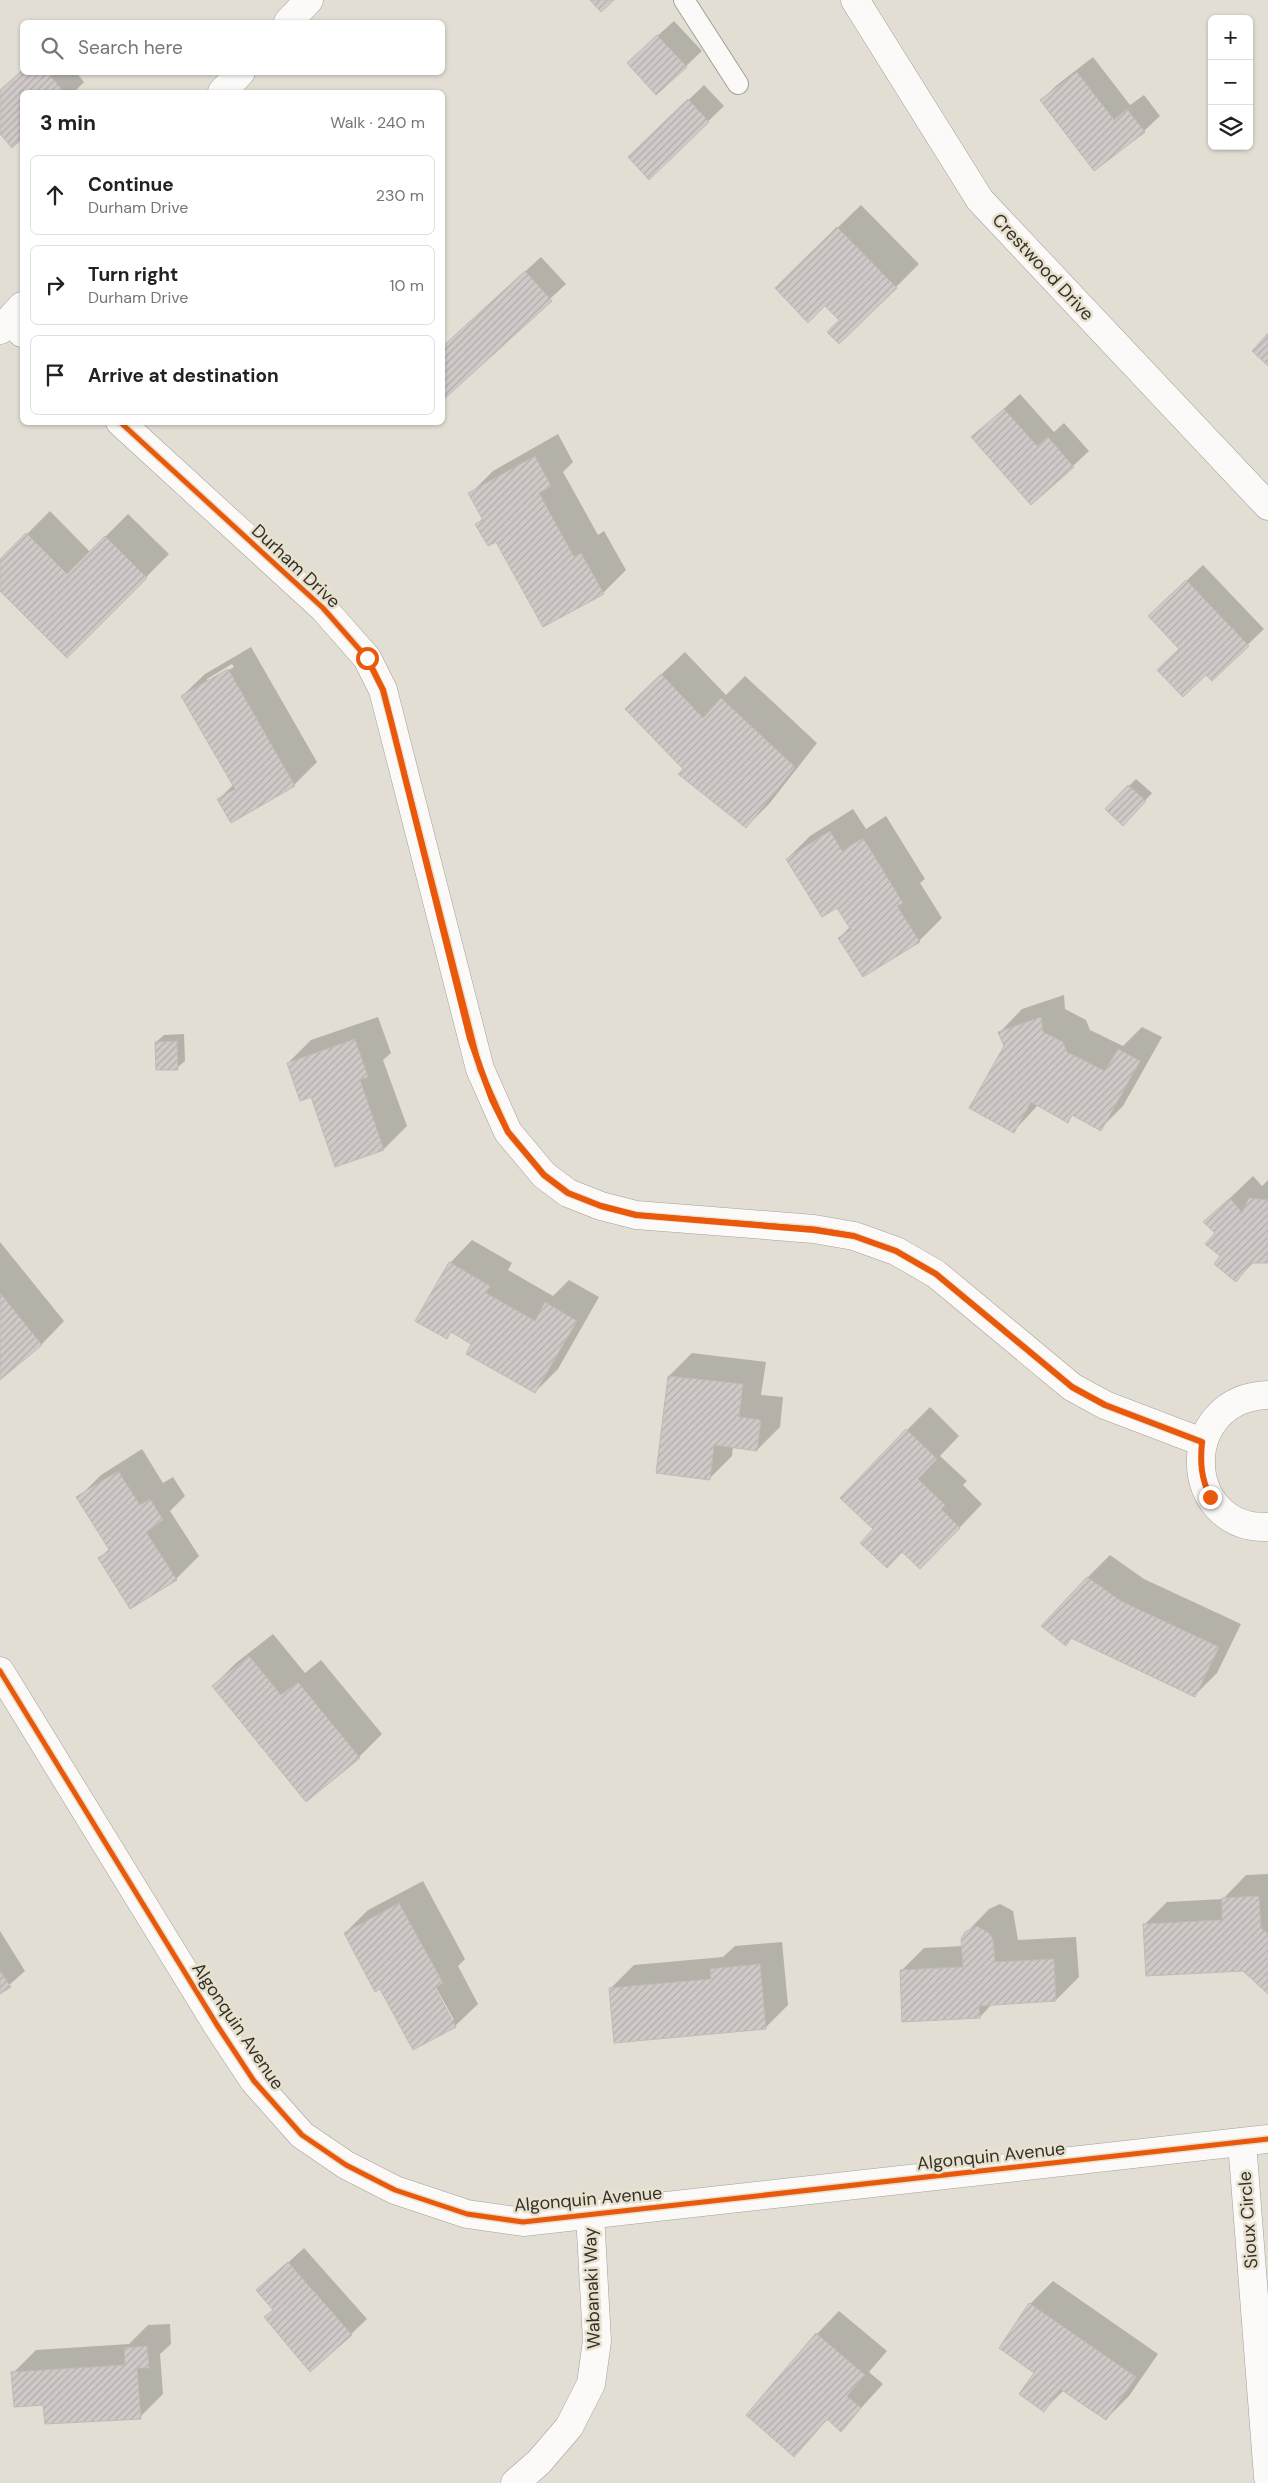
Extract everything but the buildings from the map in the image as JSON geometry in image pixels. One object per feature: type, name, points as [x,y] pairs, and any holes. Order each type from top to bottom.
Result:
[{"type":"street","points":[[290,20],[309,0]]},
{"type":"street","name":"Crestwood Drive","points":[[855,0],[980,200],[1268,506]]},
{"type":"street","points":[[224,90],[238,75]]},
{"type":"street","name":"Durham Drive","points":[[123,425],[324,608],[367,658],[385,698],[470,1039],[480,1069],[508,1132],[544,1175],[568,1193],[601,1206],[636,1215],[814,1230],[854,1236],[896,1251],[943,1279],[1072,1387],[1105,1405],[1202,1442]]},
{"type":"street","points":[[1268,1395],[1238,1400],[1223,1411],[1210,1425],[1202,1442],[1200,1461],[1202,1480],[1210,1497],[1223,1512],[1240,1522],[1258,1527],[1268,1527]]},
{"type":"street","name":"Algonquin Avenue","points":[[0,1671],[222,2033],[254,2081],[302,2135],[346,2165],[394,2190],[467,2214],[523,2222],[1255,2141]]},
{"type":"street","name":"Sioux Circle","points":[[1255,2141],[1268,2477]]},
{"type":"street","name":"Wabanaki Way","points":[[515,2483],[538,2462],[569,2427],[591,2384],[597,2341],[590,2214]]},
{"type":"lane","points":[[684,0],[738,84]]},
{"type":"cycle path","points":[[123,425],[323,608],[367,658],[383,690],[480,1069],[508,1132],[544,1175],[568,1193],[601,1206],[636,1215],[814,1229],[854,1236],[896,1251],[936,1274],[1072,1387],[1105,1405],[1202,1442]]},
{"type":"cycle path","points":[[0,1671],[217,2025],[254,2081],[302,2135],[346,2165],[395,2190],[467,2214],[523,2222],[1268,2139]]},
{"type":"route","points":[[367,658],[383,690],[470,1039],[480,1069],[492,1100],[508,1132],[525,1155],[544,1175],[568,1193],[601,1206],[636,1215],[814,1230],[854,1236],[896,1251],[936,1274],[1072,1387],[1105,1405],[1202,1442],[1200,1461],[1202,1480],[1210,1497]]}]
